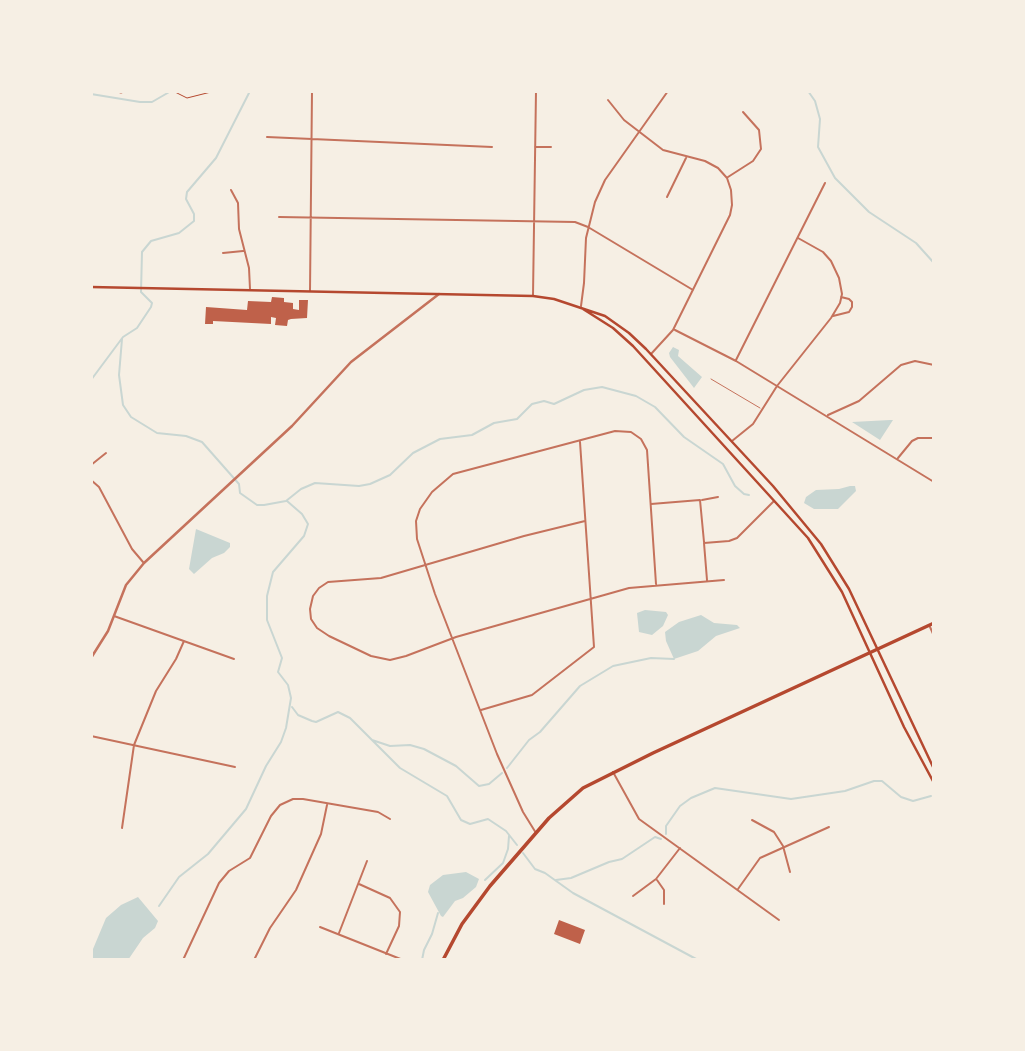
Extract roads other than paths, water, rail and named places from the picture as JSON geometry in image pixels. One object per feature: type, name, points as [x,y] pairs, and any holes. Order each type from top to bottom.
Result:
[{"type":"main road","points":[[91,287],[533,296],[581,307],[613,321],[650,354],[804,521],[821,544],[849,589],[934,769]]},
{"type":"main road","points":[[581,307],[613,328],[633,346],[807,538],[833,576],[904,727],[934,783]]},
{"type":"main road","points":[[443,960],[473,907],[566,801],[590,783],[932,625]]},
{"type":"street","points":[[310,292],[312,91]]},
{"type":"street","points":[[533,296],[536,91]]},
{"type":"street","points":[[581,307],[588,227],[600,190],[668,91]]},
{"type":"street","points":[[608,100],[619,115],[663,150],[709,162],[727,178],[732,194],[731,211],[673,330],[650,354]]},
{"type":"street","points":[[727,178],[753,161],[761,149],[760,130],[743,112]]},
{"type":"street","points":[[267,137],[492,147]]},
{"type":"street","points":[[535,147],[551,147]]},
{"type":"street","points":[[667,198],[687,157]]},
{"type":"street","points":[[736,361],[825,183]]},
{"type":"street","points":[[231,190],[239,203],[239,229],[250,290]]},
{"type":"street","points":[[279,217],[568,221],[588,227],[693,290]]},
{"type":"street","points":[[731,442],[754,424],[777,386],[832,316],[841,297],[839,278],[831,261],[823,252],[798,238]]},
{"type":"street","points":[[223,253],[244,250]]},
{"type":"street","points":[[91,658],[103,640],[125,585],[144,563],[302,416],[351,362],[439,294]]},
{"type":"street","points":[[832,316],[849,312],[852,307],[849,299],[841,297]]},
{"type":"street","points":[[673,330],[736,361],[934,482]]},
{"type":"street","points":[[827,416],[859,401],[901,365],[915,361],[934,365]]},
{"type":"street","points":[[536,833],[523,812],[452,639],[424,564],[416,534],[417,515],[427,498],[448,478],[467,469],[620,430],[631,432],[641,439],[647,450],[656,585]]},
{"type":"street","points":[[897,459],[912,441],[925,437],[934,438]]},
{"type":"street","points":[[480,711],[532,695],[592,650],[594,642],[579,440]]},
{"type":"street","points":[[91,465],[106,453]]},
{"type":"street","points":[[91,480],[99,487],[132,549],[144,563]]},
{"type":"street","points":[[651,504],[718,497]]},
{"type":"street","points":[[700,500],[707,581]]},
{"type":"street","points":[[704,543],[737,538],[775,500]]},
{"type":"street","points":[[585,521],[381,578],[324,584],[313,596],[310,609],[312,619],[317,628],[329,636],[379,659],[405,656],[452,639],[629,588],[724,580]]},
{"type":"street","points":[[114,616],[234,659]]},
{"type":"street","points":[[932,625],[934,636]]},
{"type":"street","points":[[122,828],[134,746],[156,691],[184,641]]},
{"type":"street","points":[[91,736],[235,767]]},
{"type":"street","points":[[613,772],[637,817],[779,920]]},
{"type":"street","points":[[183,960],[219,883],[229,871],[250,858],[276,809],[293,799],[378,812],[390,819]]},
{"type":"street","points":[[254,960],[270,928],[296,890],[321,834],[327,804]]},
{"type":"street","points":[[752,820],[770,828],[783,846],[790,872]]},
{"type":"street","points":[[737,890],[760,858],[829,827]]},
{"type":"street","points":[[633,897],[656,879],[680,848]]},
{"type":"street","points":[[338,934],[368,862]]},
{"type":"street","points":[[656,879],[664,890],[664,904]]},
{"type":"street","points":[[359,884],[390,898],[400,912],[399,926],[386,954]]},
{"type":"street","points":[[320,927],[402,960]]},
{"type":"lane","points":[[711,379],[762,409]]},
{"type":"waterway","points":[[91,94],[152,102],[171,91]]},
{"type":"waterway","points":[[91,380],[123,337],[137,328],[151,307],[152,303],[141,292],[142,252],[151,241],[179,233],[194,221],[194,214],[186,199],[187,192],[216,158],[250,91]]},
{"type":"waterway","points":[[808,91],[815,101],[820,119],[818,147],[835,178],[869,212],[916,243],[934,263]]},
{"type":"waterway","points":[[122,339],[119,375],[123,405],[131,417],[157,433],[186,436],[202,442],[239,484],[240,493],[257,505],[286,501],[301,489],[315,483],[359,486],[370,484],[390,475],[413,453],[440,439],[472,435],[494,423],[517,419],[532,404],[544,401],[554,404],[584,390],[602,387],[636,396],[655,407],[684,437],[723,464],[735,486],[749,495]]},
{"type":"waterway","points":[[159,906],[179,877],[208,854],[246,809],[286,728],[291,698],[288,685],[278,672],[282,658],[267,620],[267,596],[273,572],[304,536],[308,524],[302,514],[287,501]]},
{"type":"waterway","points":[[507,768],[529,740],[540,732],[580,686],[613,666],[651,658],[674,659]]},
{"type":"waterway","points":[[292,707],[298,715],[316,722],[338,712],[350,718],[400,768],[447,796],[461,820],[470,824],[488,819],[506,831],[517,845]]},
{"type":"waterway","points":[[372,740],[390,746],[410,745],[424,749],[456,766],[479,786],[489,784],[502,773]]},
{"type":"waterway","points":[[666,834],[666,826],[680,806],[715,788],[791,799],[845,791],[882,781],[901,797],[913,801],[931,796]]},
{"type":"waterway","points":[[485,880],[503,863],[509,836]]},
{"type":"waterway","points":[[556,880],[571,878],[622,859],[655,837],[661,839]]},
{"type":"waterway","points":[[523,853],[535,869],[573,893],[698,960]]},
{"type":"waterway","points":[[422,960],[438,913]]}]
